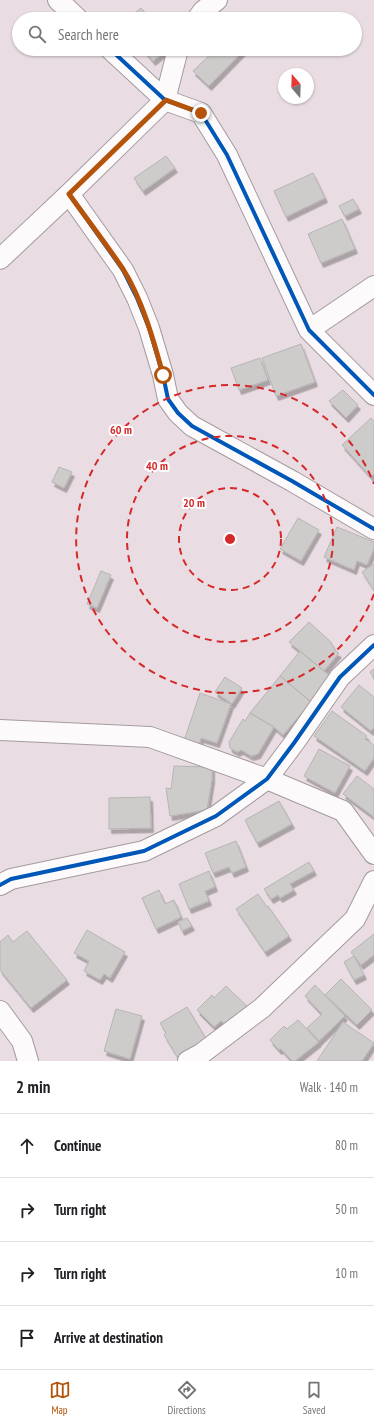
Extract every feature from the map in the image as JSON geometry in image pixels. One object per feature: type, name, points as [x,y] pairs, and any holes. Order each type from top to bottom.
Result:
[{"type":"street","points":[[58,0],[71,12]]},
{"type":"street","points":[[202,12],[217,0]]},
{"type":"street","points":[[118,56],[166,100],[201,113],[227,154],[309,330],[374,395]]},
{"type":"street","points":[[0,259],[166,100],[176,56]]},
{"type":"street","points":[[69,194],[127,277],[149,328],[163,375],[168,399],[178,414],[192,426],[292,481],[374,529]]},
{"type":"street","points":[[309,330],[374,286]]},
{"type":"street","points":[[0,885],[11,878],[144,851],[216,816],[267,779],[340,677],[374,645]]},
{"type":"street","points":[[0,730],[150,737],[267,779],[343,811],[374,854]]},
{"type":"street","points":[[188,1061],[201,1054],[262,1008],[355,919],[374,880]]},
{"type":"street","points":[[0,1012],[22,1041],[28,1061]]},
{"type":"building","points":[[141,8],[145,12],[136,12]]},
{"type":"building","points":[[149,56],[159,56],[153,61]]},
{"type":"building","points":[[209,56],[238,56],[209,86],[193,71]]},
{"type":"building","points":[[166,156],[175,168],[143,191],[134,178]]},
{"type":"building","points":[[313,173],[325,198],[286,217],[274,191]]},
{"type":"building","points":[[353,199],[359,209],[345,216],[339,206]]},
{"type":"building","points":[[342,219],[355,249],[321,263],[308,234]]},
{"type":"building","points":[[301,344],[315,382],[276,396],[262,358]]},
{"type":"building","points":[[260,358],[268,380],[239,390],[231,368]]},
{"type":"building","points":[[343,390],[358,405],[346,418],[329,401]]},
{"type":"building","points":[[371,418],[374,421],[374,474],[371,477],[342,445]]},
{"type":"building","points":[[59,467],[72,472],[64,488],[52,482]]},
{"type":"building","points":[[298,518],[319,530],[301,561],[280,549]]},
{"type":"building","points":[[337,527],[374,542],[374,549],[367,565],[357,561],[354,570],[324,557]]},
{"type":"building","points":[[374,564],[374,590],[362,572]]},
{"type":"building","points":[[101,571],[111,575],[97,608],[87,604]]},
{"type":"building","points":[[309,622],[331,642],[335,651],[339,653],[324,671],[289,642]]},
{"type":"building","points":[[300,651],[331,677],[311,702],[280,676]]},
{"type":"building","points":[[374,669],[374,678],[370,672]]},
{"type":"building","points":[[280,676],[311,702],[283,735],[274,727],[250,713]]},
{"type":"building","points":[[225,677],[242,688],[232,704],[215,692]]},
{"type":"building","points":[[359,685],[374,697],[374,727],[371,731],[341,707]]},
{"type":"building","points":[[200,693],[231,704],[217,743],[201,738],[199,746],[184,741]]},
{"type":"building","points":[[332,711],[367,736],[365,739],[374,745],[374,758],[365,771],[314,736]]},
{"type":"building","points":[[250,713],[274,727],[258,754],[251,756],[241,750],[237,752],[230,748],[229,742],[243,719],[245,721]]},
{"type":"building","points":[[319,749],[350,766],[335,793],[304,776]]},
{"type":"building","points":[[174,766],[212,767],[212,779],[207,810],[170,816],[166,788],[171,789]]},
{"type":"building","points":[[357,776],[374,789],[374,817],[343,794]]},
{"type":"building","points":[[150,797],[151,828],[109,829],[109,798]]},
{"type":"building","points":[[279,801],[292,824],[257,843],[245,820]]},
{"type":"building","points":[[236,841],[246,867],[232,873],[229,867],[213,873],[205,853]]},
{"type":"building","points":[[309,862],[314,871],[290,884],[294,890],[280,898],[278,895],[271,899],[264,889]]},
{"type":"building","points":[[209,871],[215,887],[205,891],[209,901],[189,909],[179,884]]},
{"type":"building","points":[[159,890],[165,904],[174,900],[181,917],[156,929],[142,898]]},
{"type":"building","points":[[258,894],[289,936],[265,952],[236,909]]},
{"type":"building","points":[[187,918],[192,926],[182,931],[178,922]]},
{"type":"building","points":[[87,930],[125,952],[110,978],[104,974],[100,980],[84,971],[89,961],[74,953]]},
{"type":"building","points":[[27,931],[67,980],[31,1008],[0,970],[0,942],[8,935],[13,942]]},
{"type":"building","points":[[374,934],[374,955],[361,965],[351,952]]},
{"type":"building","points":[[354,956],[364,975],[354,980],[344,962]]},
{"type":"building","points":[[341,979],[372,1010],[357,1025],[325,995]]},
{"type":"building","points":[[315,985],[345,1016],[319,1041],[307,1028],[322,1014],[305,996]]},
{"type":"building","points":[[226,986],[250,1009],[230,1029],[221,1021],[214,1027],[197,1010],[212,995],[214,998]]},
{"type":"building","points":[[187,1007],[208,1042],[178,1058],[164,1035],[166,1033],[160,1023]]},
{"type":"building","points":[[116,1009],[142,1016],[130,1059],[104,1051]]},
{"type":"building","points":[[298,1020],[319,1042],[295,1061],[292,1061],[270,1040],[284,1026],[287,1029]]},
{"type":"building","points":[[343,1022],[374,1043],[362,1061],[317,1061]]},
{"type":"cycle path","points":[[118,56],[165,100],[201,113],[227,155],[309,330],[374,395]]},
{"type":"cycle path","points":[[69,194],[123,270],[137,298],[149,328],[163,375],[168,399],[178,413],[192,426],[292,481],[374,529]]},
{"type":"cycle path","points":[[0,885],[11,879],[144,851],[216,816],[267,779],[340,677],[374,645]]},
{"type":"route","points":[[163,375],[149,328],[137,298],[123,270],[69,194],[166,100],[201,113]]}]
